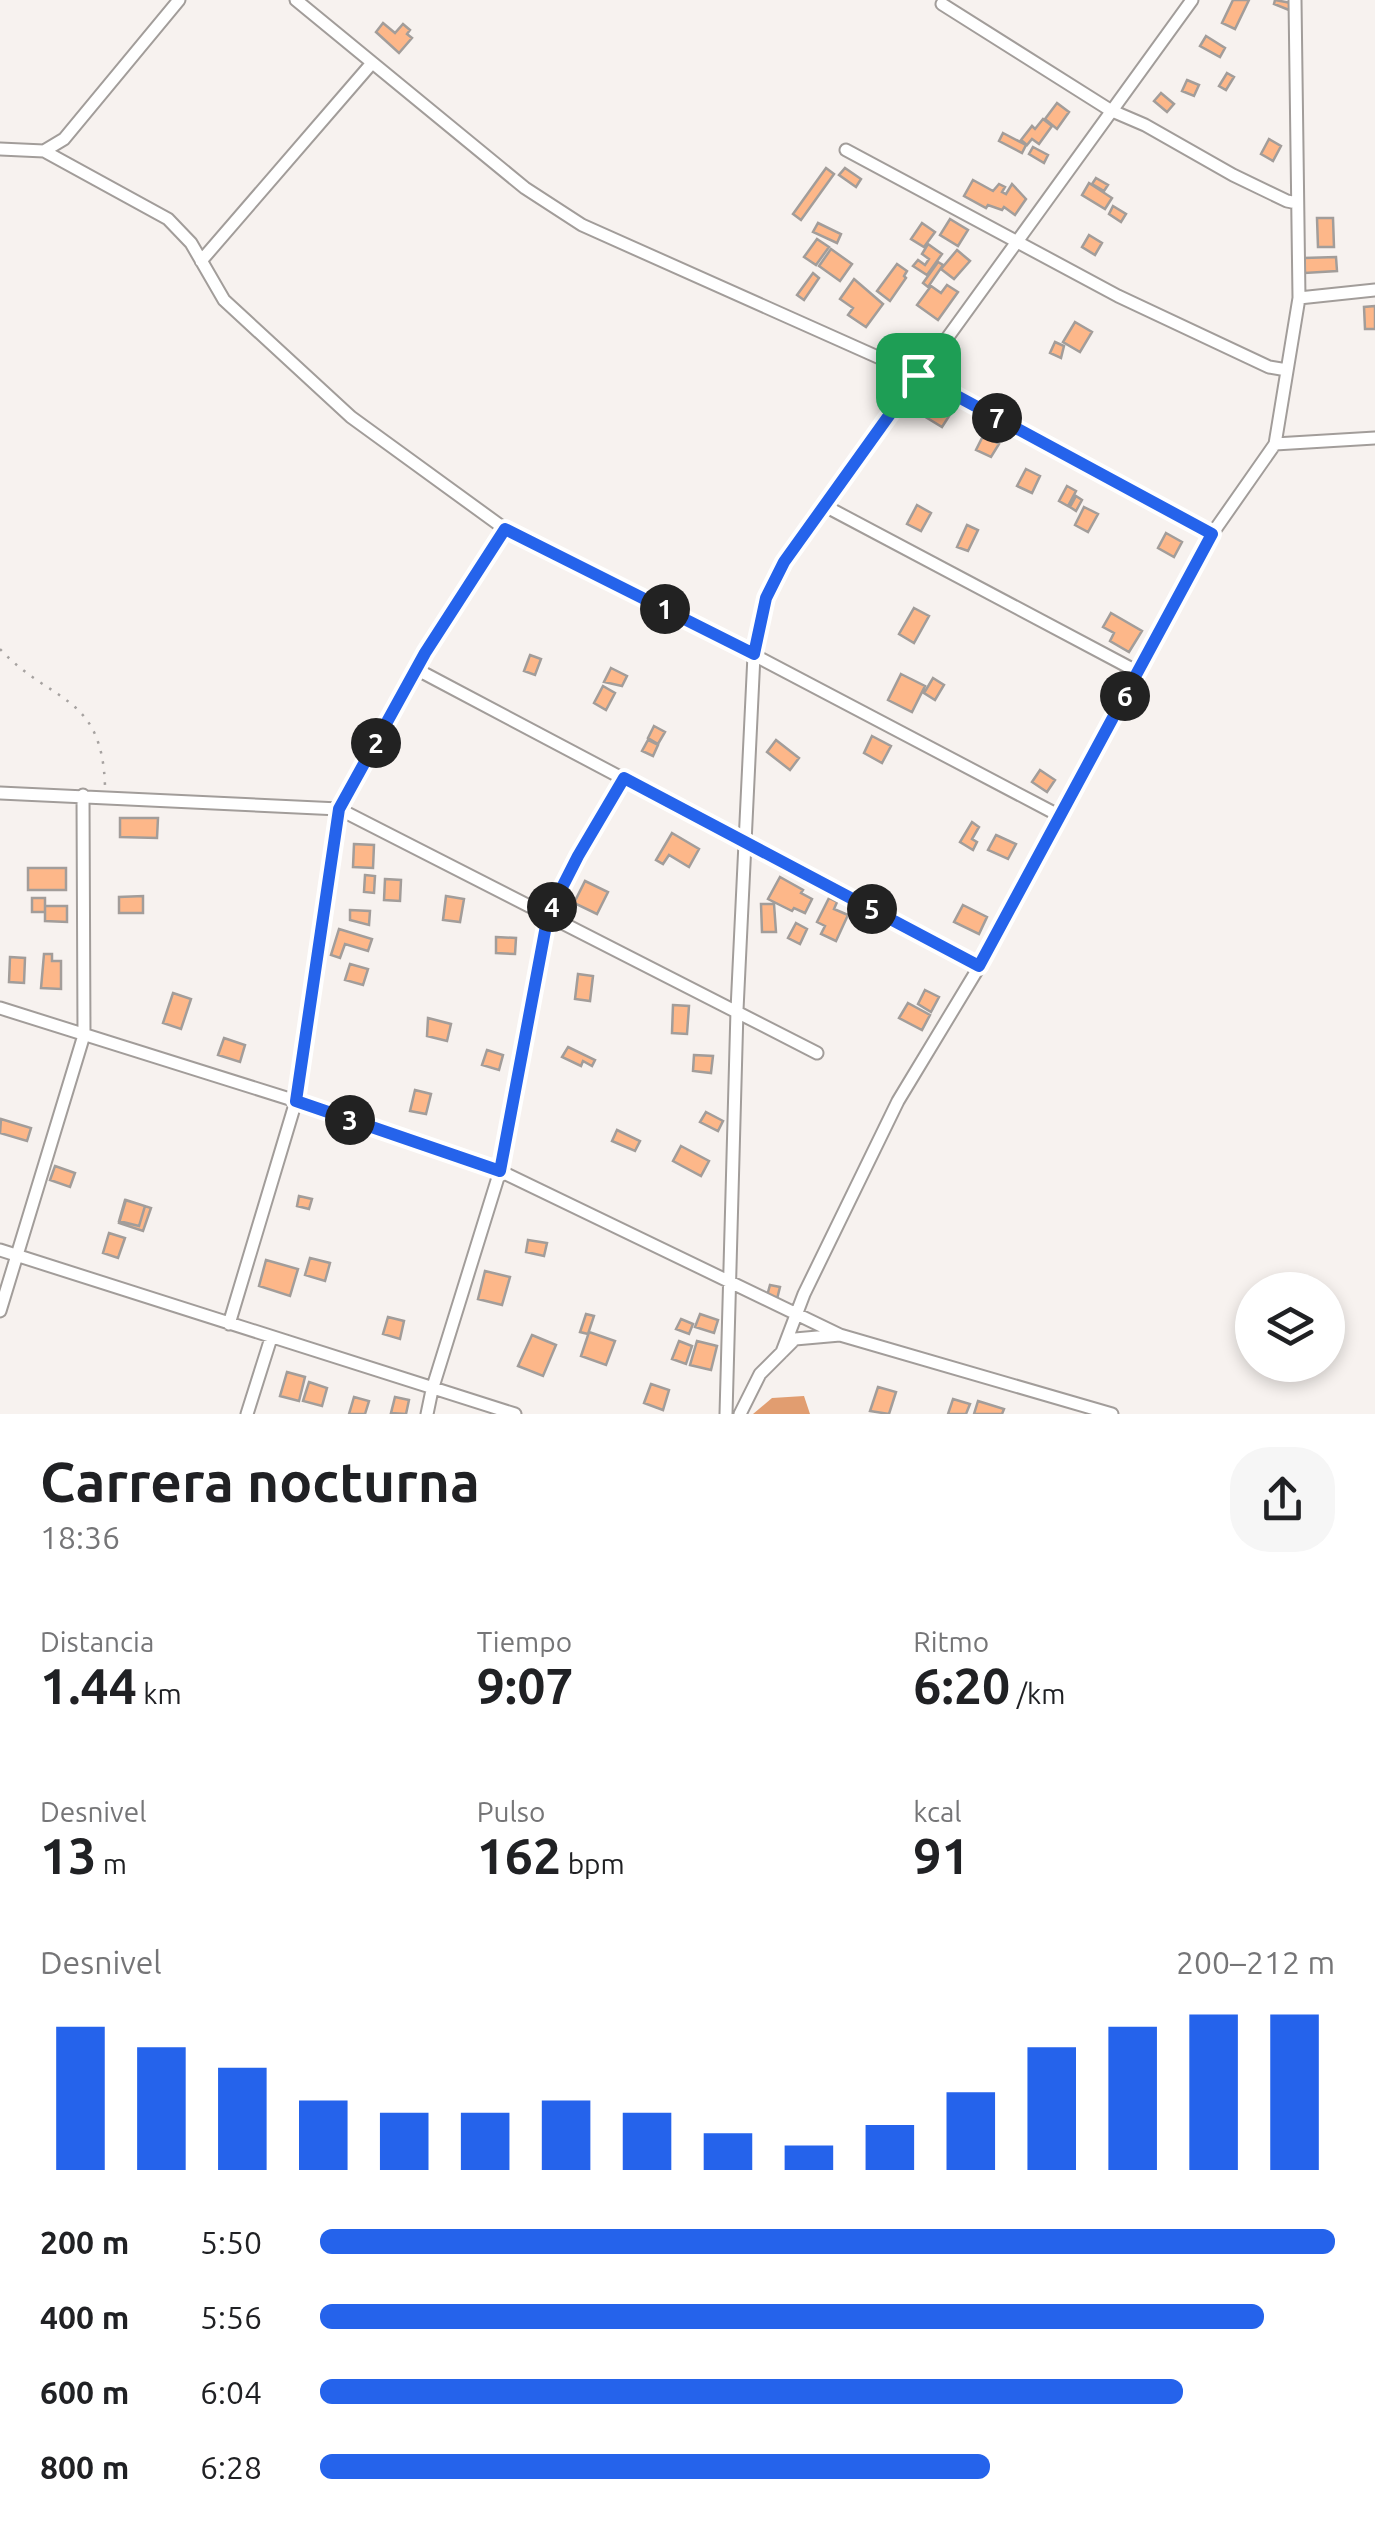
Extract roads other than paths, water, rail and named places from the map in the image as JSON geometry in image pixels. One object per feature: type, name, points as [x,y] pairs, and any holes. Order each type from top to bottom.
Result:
[{"type":"street","points":[[44,151],[64,139],[179,0]]},
{"type":"street","points":[[296,0],[525,188],[582,225],[918,375],[1212,534]]},
{"type":"street","points":[[726,1414],[737,1010],[754,654],[766,598],[784,562],[1192,0]]},
{"type":"street","points":[[782,1352],[898,1101],[979,966],[1212,534],[1276,444],[1298,298],[1295,0]]},
{"type":"street","points":[[942,4],[1110,110],[1146,125],[1232,175],[1298,204]]},
{"type":"street","points":[[201,261],[372,63]]},
{"type":"street","points":[[0,149],[44,151],[168,219],[191,242],[224,300],[351,417],[505,529],[754,654],[1060,816]]},
{"type":"street","points":[[846,150],[1185,328],[1269,367],[1287,370]]},
{"type":"street","points":[[1298,298],[1375,290]]},
{"type":"street","points":[[1276,444],[1375,438]]},
{"type":"street","points":[[825,506],[1138,672]]},
{"type":"street","points":[[229,1324],[296,1101],[339,809],[416,669],[505,529]]},
{"type":"street","points":[[416,669],[979,966]]},
{"type":"street","points":[[0,793],[339,809],[737,1010],[816,1054]]},
{"type":"street","points":[[0,1311],[84,1035],[83,795]]},
{"type":"street","points":[[427,1414],[500,1171],[548,915]]},
{"type":"street","points":[[0,1008],[296,1101],[500,1171],[840,1335],[1112,1414]]},
{"type":"street","points":[[0,1250],[515,1414]]},
{"type":"street","points":[[740,1414],[760,1374],[795,1340],[840,1335]]},
{"type":"street","points":[[247,1414],[271,1338]]}]
